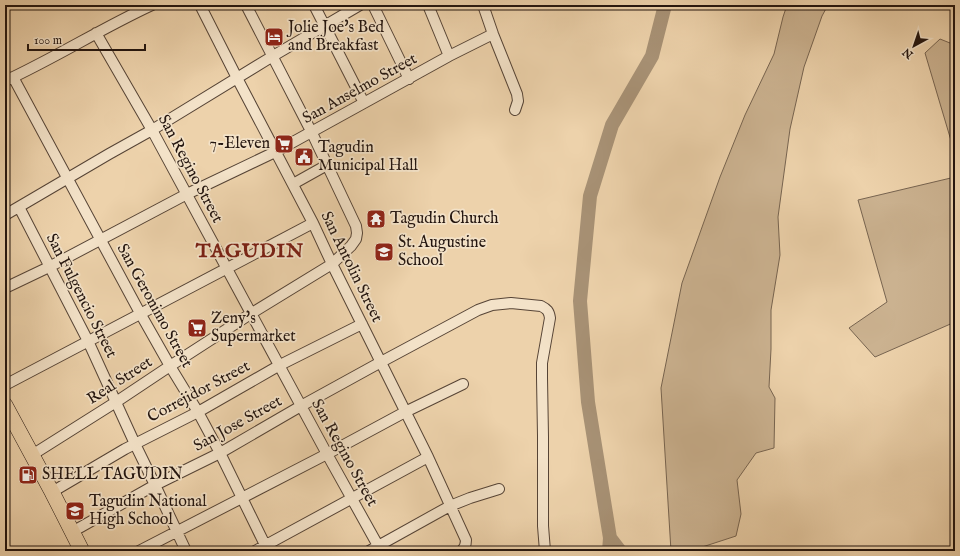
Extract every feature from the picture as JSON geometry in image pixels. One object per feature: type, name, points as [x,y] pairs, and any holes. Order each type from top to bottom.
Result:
[{"type":"highway","points":[[5,405],[82,551]]},
{"type":"street","points":[[9,79],[152,5]]},
{"type":"street","name":"San Antolin Street","points":[[200,5],[313,223],[428,457],[466,540],[466,544],[463,549]]},
{"type":"street","points":[[246,5],[327,165],[293,184]]},
{"type":"street","points":[[314,5],[364,103]]},
{"type":"street","points":[[5,215],[152,130],[360,5]]},
{"type":"street","points":[[373,5],[410,79]]},
{"type":"street","points":[[428,5],[449,56]]},
{"type":"street","points":[[483,5],[517,94],[518,101],[514,110]]},
{"type":"street","name":"San Regino Street","points":[[96,34],[152,130],[226,268],[252,313],[352,499],[376,549]]},
{"type":"street","name":"San Anselmo Street","points":[[5,288],[49,267],[187,194],[276,152],[449,56],[493,34]]},
{"type":"street","name":"San Geronimo Street","points":[[9,79],[67,178],[170,366],[198,412],[220,453],[266,548]]},
{"type":"street","name":"Real Street","points":[[32,455],[252,313],[332,264],[351,246],[356,240],[356,226],[327,165]]},
{"type":"street","name":"San Fulgencio Street","points":[[19,207],[88,342],[186,551]]},
{"type":"street","points":[[5,386],[140,313],[313,223]]},
{"type":"street","name":"San Jose Street","points":[[72,532],[156,485],[220,453],[301,406],[478,310],[492,305],[511,303],[541,306],[550,314],[542,363],[543,526],[545,551]]},
{"type":"street","name":"Correjidor Street","points":[[52,492],[135,444],[198,412],[280,365],[362,324]]},
{"type":"street","points":[[139,551],[242,499],[405,412],[463,384]]},
{"type":"street","points":[[255,551],[266,548],[428,457]]},
{"type":"street","points":[[376,549],[450,506],[499,489]]},
{"type":"shaded area","points":[[787,5],[828,5],[822,16],[804,67],[790,129],[778,217],[780,255],[771,310],[769,387],[775,398],[774,448],[756,453],[737,480],[741,514],[736,536],[690,551],[671,551],[661,388],[682,283],[720,177],[745,115],[774,54]]},
{"type":"shaded area","points":[[940,39],[955,45],[955,154],[925,53]]},
{"type":"shaded area","points":[[955,177],[955,322],[875,357],[849,328],[887,302],[858,200]]},
{"type":"waterway","points":[[609,551],[610,538],[588,402],[580,301],[590,196],[612,125],[652,56],[665,5]]},
{"type":"waterway","points":[[610,538],[620,551]]},
{"type":"place","name":"Jolie Joe's Bed and Breakfast","points":[[274,37]]},
{"type":"place","name":"7-Eleven","points":[[284,144]]},
{"type":"place","name":"Tagudin Municipal Hall","points":[[304,157]]},
{"type":"place","name":"Tagudin Church","points":[[376,219]]},
{"type":"place","name":"St. Augustine School","points":[[384,252]]},
{"type":"place","name":"Zeny's Supermarket","points":[[197,328]]},
{"type":"place","name":"SHELL TAGUDIN","points":[[28,475]]},
{"type":"place","name":"Tagudin National High School","points":[[75,511]]},
{"type":"district","name":"TAGUDIN","points":[[250,251]]}]
